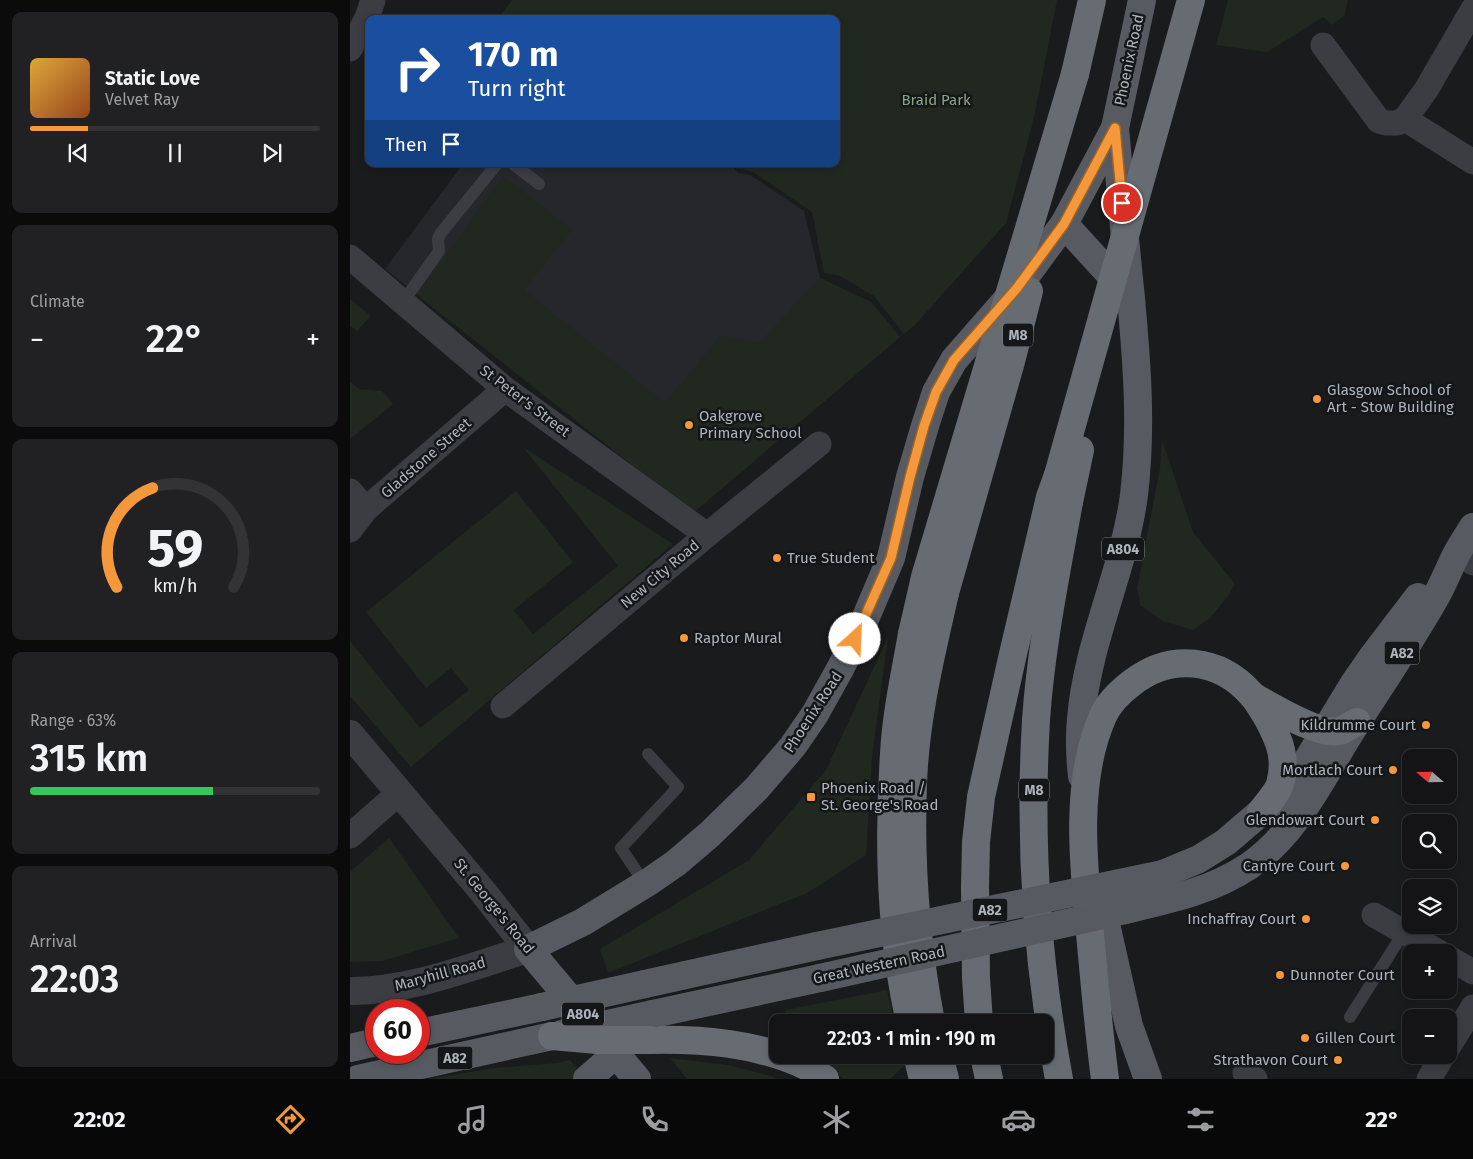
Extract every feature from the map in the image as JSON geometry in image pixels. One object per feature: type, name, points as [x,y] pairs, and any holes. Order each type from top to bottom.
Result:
[{"type":"highway","name":"M8","points":[[929,1014],[918,940],[914,885],[913,783],[928,666],[945,593],[1010,365],[1044,232],[1075,74],[1092,0]]},
{"type":"highway","name":"M8","points":[[1060,1079],[1051,1031],[1038,915],[1034,788],[1036,719],[1044,649],[1070,502],[1138,190],[1191,0]]},
{"type":"highway","points":[[908,1014],[897,949],[892,885],[891,822],[894,753],[901,695],[925,577],[1075,74]]},
{"type":"highway","points":[[978,1014],[975,887],[976,842],[981,797],[1050,497],[1058,475],[1138,190]]},
{"type":"highway","points":[[1105,1079],[1084,871],[1084,796],[1091,753],[1104,714],[1113,700],[1126,687],[1151,671],[1164,666],[1182,663],[1202,664],[1226,673],[1253,696],[1292,718],[1340,728]]},
{"type":"highway","points":[[1253,696],[1278,736],[1283,762],[1280,786],[1261,812]]},
{"type":"highway","points":[[552,1036],[597,1040],[652,1027],[691,1040],[746,1047],[771,1053],[816,1073]]},
{"type":"highway","points":[[919,1064],[923,1079]]},
{"type":"highway","points":[[941,1064],[945,1079]]},
{"type":"highway","points":[[986,1064],[989,1079]]},
{"type":"main road","name":"Phoenix Road","points":[[528,949],[583,922],[676,863],[710,834],[758,788],[815,714],[863,624],[891,558],[910,477],[924,426],[936,392],[954,360],[1017,288],[1064,224],[1115,128],[1142,0]]},
{"type":"main road","name":"A804","points":[[1115,128],[1139,403],[1138,458],[1126,541],[1092,654],[1081,719],[1081,761],[1084,796],[1098,888],[1129,1026],[1148,1079]]},
{"type":"main road","points":[[1064,224],[1130,297]]},
{"type":"main road","name":"A82","points":[[1340,728],[1465,557],[1473,527]]},
{"type":"main road","name":"Great Western Road","points":[[430,1031],[817,946],[1162,874],[1199,859],[1226,842],[1288,792],[1340,728]]},
{"type":"main road","name":"Great Western Road","points":[[652,1027],[820,978],[1170,900],[1198,891],[1250,865],[1285,833],[1318,788],[1340,728]]},
{"type":"main road","name":"St. George's Road","points":[[528,949],[637,1079]]},
{"type":"main road","name":"A82","points":[[358,1079],[552,1036]]},
{"type":"main road","points":[[350,1048],[365,1045]]},
{"type":"main road","points":[[587,1079],[616,1054]]},
{"type":"street","points":[[368,15],[373,0]]},
{"type":"street","points":[[1323,45],[1379,121],[1397,124],[1405,120],[1426,90],[1473,9]]},
{"type":"street","points":[[350,49],[365,22]]},
{"type":"street","points":[[1405,120],[1473,162]]},
{"type":"street","name":"St Peter's Street","points":[[350,257],[506,389],[707,535]]},
{"type":"street","name":"Gladstone Street","points":[[350,530],[366,509],[506,389]]},
{"type":"street","name":"New City Road","points":[[503,706],[819,444]]},
{"type":"street","points":[[350,490],[366,509]]},
{"type":"street","name":"St. George's Road","points":[[350,734],[484,893],[528,949]]},
{"type":"street","points":[[350,836],[400,792]]},
{"type":"street","points":[[1374,915],[1402,931]]},
{"type":"street","points":[[1408,934],[1425,944]]},
{"type":"street","name":"Maryhill Road","points":[[350,991],[386,989],[431,980],[528,949]]},
{"type":"street","points":[[1457,963],[1473,972]]},
{"type":"street","points":[[1457,1033],[1473,1007]]},
{"type":"street","points":[[1429,1079],[1438,1064]]},
{"type":"lane","points":[[403,302],[439,251],[438,239],[440,234],[495,167]]},
{"type":"lane","points":[[516,167],[539,184]]},
{"type":"lane","points":[[645,884],[620,848],[678,786],[648,754]]},
{"type":"lane","points":[[1350,1017],[1403,934]]},
{"type":"shaded area","name":"Oakgrove Primary School","points":[[461,167],[733,167],[738,173],[750,175],[804,211],[820,278],[871,302],[900,337],[693,513],[385,269]]},
{"type":"green space","name":"Braid Park","points":[[512,0],[1057,0],[1034,118],[1006,223],[915,325],[904,334],[874,296],[840,276],[824,273],[812,212],[753,172],[737,167],[840,167],[840,15],[501,15]]},
{"type":"green space","points":[[1228,0],[1348,0],[1344,16],[1332,25],[1323,17],[1267,52],[1216,45]]},
{"type":"green space","points":[[503,176],[572,230],[524,290],[665,403],[721,336],[760,342],[820,278],[871,302],[900,337],[693,513],[417,295]]},
{"type":"green space","points":[[350,299],[371,316],[357,331],[350,326]]},
{"type":"green space","points":[[350,382],[359,389],[382,391],[393,404],[350,439]]},
{"type":"green space","points":[[1162,439],[1193,532],[1235,584],[1210,618],[1193,630],[1163,621],[1140,605],[1137,588],[1160,468]]},
{"type":"green space","points":[[523,447],[673,544],[411,767],[350,696],[350,641],[420,728],[469,690],[451,668],[426,688],[366,612],[516,491],[573,562],[514,610],[533,634],[618,566]]},
{"type":"green space","points":[[888,637],[872,758],[866,855],[807,893],[608,973],[600,949],[749,860],[826,770]]},
{"type":"green space","points":[[389,838],[459,938],[382,961],[350,962],[350,872]]},
{"type":"green space","points":[[887,990],[892,1014],[786,1014],[785,1010]]},
{"type":"green space","points":[[670,1058],[728,1065],[777,1079],[687,1079]]},
{"type":"green space","points":[[570,1060],[581,1073],[573,1079],[429,1079],[494,1068],[557,1063]]},
{"type":"green space","points":[[822,1064],[905,1065],[890,1079],[844,1079]]},
{"type":"place","name":"Glasgow School of Art - Stow Building","points":[[1317,399]]},
{"type":"place","name":"Oakgrove Primary School","points":[[689,425]]},
{"type":"place","name":"True Student","points":[[777,558]]},
{"type":"place","name":"Raptor Mural","points":[[684,638]]},
{"type":"place","name":"Kildrumme Court","points":[[1426,725]]},
{"type":"place","name":"Mortlach Court","points":[[1393,770]]},
{"type":"place","name":"Phoenix Road / St. George's Road","points":[[811,797]]},
{"type":"place","name":"Glendowart Court","points":[[1375,820]]},
{"type":"place","name":"Cantyre Court","points":[[1345,866]]},
{"type":"place","name":"Inchaffray Court","points":[[1306,919]]},
{"type":"place","name":"Dunnoter Court","points":[[1280,975]]},
{"type":"place","name":"Gillen Court","points":[[1305,1038]]},
{"type":"place","name":"Strathavon Court","points":[[1338,1060]]},
{"type":"route","points":[[855,639],[891,558],[910,477],[924,426],[936,392],[954,360],[1017,288],[1064,224],[1115,128],[1122,203]]}]
